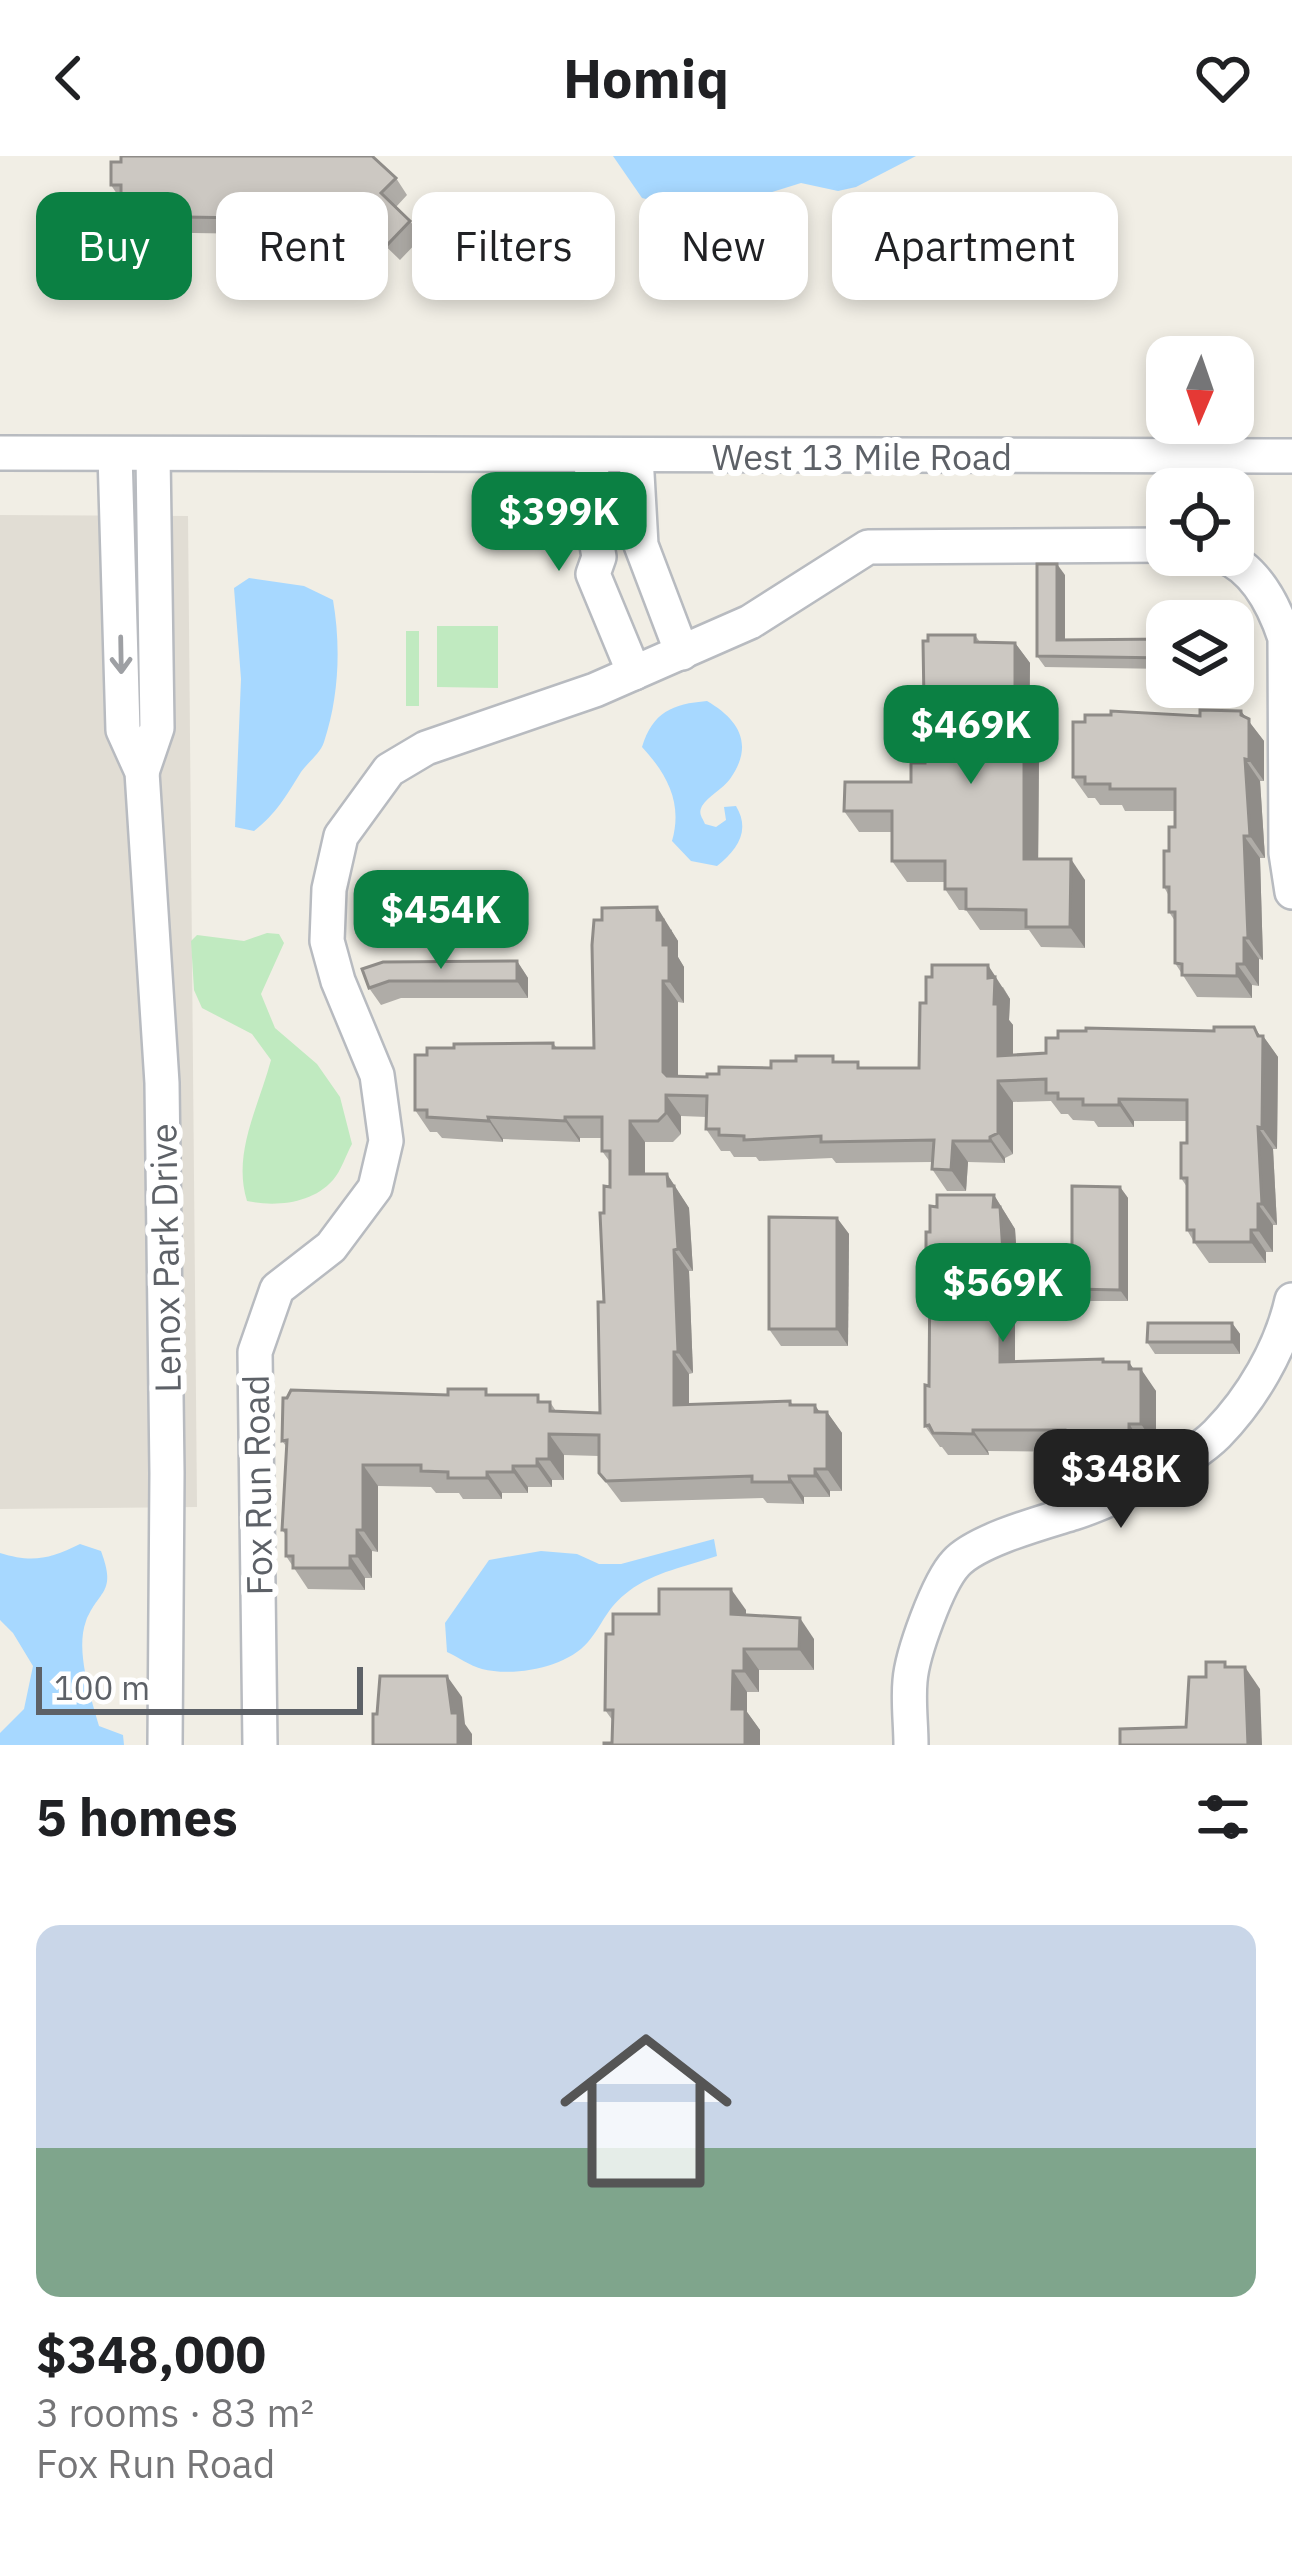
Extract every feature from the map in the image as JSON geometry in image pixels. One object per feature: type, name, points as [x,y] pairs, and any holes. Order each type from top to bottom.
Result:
[{"type":"street","name":"West 13 Mile Road","points":[[0,453],[1292,456]]},
{"type":"street","name":"Lenox Park Drive","points":[[115,454],[123,730],[142,772],[162,1083],[167,1453],[164,1745]]},
{"type":"street","name":"Lenox Park Drive","points":[[142,772],[158,728],[153,454]]},
{"type":"street","points":[[592,455],[591,510],[599,557],[593,574],[655,664]]},
{"type":"street","points":[[636,455],[655,664]]},
{"type":"street","name":"Fox Run Road","points":[[260,1745],[255,1352],[278,1289],[332,1247],[375,1189],[386,1141],[377,1075],[338,981],[327,940],[329,889],[341,836],[389,770],[426,748],[655,664],[750,622],[868,547],[1146,545]]},
{"type":"street","points":[[1251,576],[1274,604],[1285,638],[1286,853],[1292,892]]},
{"type":"street","points":[[120,592],[156,592]]},
{"type":"street","points":[[911,1745],[910,1678],[938,1595],[957,1561],[1012,1532],[1093,1507],[1215,1436],[1257,1382],[1286,1329],[1292,1300]]},
{"type":"shaded area","points":[[0,515],[188,516],[197,1507],[0,1509]]},
{"type":"green space","points":[[437,626],[498,626],[498,688],[437,687]]},
{"type":"green space","points":[[406,631],[419,631],[419,706],[406,706]]},
{"type":"green space","points":[[279,934],[284,943],[261,994],[275,1028],[317,1064],[340,1097],[352,1144],[324,1188],[304,1199],[269,1204],[247,1201],[243,1165],[271,1060],[252,1034],[202,1008],[194,990],[191,941],[197,935],[244,941]]},
{"type":"water","points":[[613,156],[916,156],[856,187],[838,191],[801,183],[772,192],[639,194]]},
{"type":"water","points":[[249,578],[304,586],[333,600],[338,653],[333,707],[322,746],[275,811],[254,831],[235,827],[241,679],[234,588]]},
{"type":"water","points":[[707,701],[734,724],[742,744],[730,779],[700,811],[705,824],[716,827],[726,820],[724,807],[736,806],[740,815],[740,839],[717,866],[691,861],[672,841],[674,802],[659,768],[642,747],[652,725],[666,712]]},
{"type":"water","points":[[714,1539],[717,1556],[639,1584],[615,1603],[578,1651],[553,1664],[495,1671],[447,1652],[445,1623],[489,1560],[541,1551],[621,1564]]},
{"type":"water","points":[[80,1544],[101,1551],[107,1576],[83,1633],[88,1688],[99,1726],[123,1735],[124,1745],[0,1745],[0,1733],[24,1709],[33,1666],[0,1620],[0,1553],[41,1558]]},
{"type":"building","points":[[121,156],[372,156],[396,178],[382,192],[216,192],[216,218],[192,217],[192,192],[121,192],[121,185],[111,185],[111,162],[121,162]]},
{"type":"building","points":[[388,200],[410,221],[388,244]]},
{"type":"building","points":[[1037,564],[1057,564],[1057,640],[1146,639],[1146,658],[1037,656]]},
{"type":"building","points":[[928,635],[975,635],[975,642],[1015,643],[1015,732],[1024,731],[1024,859],[1071,859],[1070,927],[1026,927],[1026,910],[966,909],[966,889],[945,889],[945,861],[892,861],[892,811],[844,811],[845,782],[911,782],[911,763],[925,763],[923,641],[928,641]]},
{"type":"building","points":[[1200,710],[1241,711],[1249,719],[1249,760],[1245,759],[1250,836],[1244,836],[1248,938],[1244,938],[1244,964],[1237,964],[1237,976],[1182,975],[1182,964],[1175,963],[1175,912],[1169,912],[1169,887],[1164,887],[1164,851],[1169,851],[1169,827],[1175,827],[1175,789],[1110,789],[1110,784],[1085,784],[1085,777],[1073,777],[1073,722],[1085,722],[1085,715],[1111,715],[1111,711],[1200,716]]},
{"type":"building","points":[[657,907],[657,920],[663,920],[663,945],[669,945],[669,981],[663,981],[663,1072],[667,1076],[707,1077],[719,1074],[719,1067],[771,1068],[771,1061],[796,1061],[796,1056],[833,1056],[833,1062],[858,1062],[858,1068],[919,1068],[920,1003],[926,1003],[926,977],[932,977],[932,965],[988,965],[988,978],[995,977],[994,1004],[998,1004],[998,1056],[1046,1053],[1046,1038],[1058,1038],[1058,1031],[1254,1027],[1263,1036],[1258,1230],[1251,1230],[1251,1242],[1194,1242],[1194,1230],[1187,1230],[1181,1143],[1187,1143],[1187,1100],[1119,1099],[1119,1105],[1083,1105],[1083,1099],[1058,1099],[1058,1093],[1046,1093],[1046,1079],[998,1081],[998,1133],[990,1141],[953,1141],[951,1170],[932,1169],[934,1140],[821,1142],[821,1136],[744,1140],[744,1136],[719,1135],[719,1129],[706,1129],[707,1096],[666,1095],[666,1113],[658,1121],[630,1121],[630,1174],[667,1174],[668,1186],[674,1186],[678,1352],[674,1352],[674,1405],[790,1401],[790,1405],[815,1405],[815,1412],[827,1412],[827,1469],[815,1469],[815,1476],[789,1476],[790,1482],[752,1482],[752,1476],[606,1481],[599,1473],[599,1435],[549,1434],[549,1459],[537,1459],[537,1466],[513,1466],[513,1472],[487,1472],[487,1478],[448,1478],[448,1472],[421,1471],[421,1465],[363,1465],[363,1530],[357,1530],[357,1556],[350,1556],[350,1568],[293,1568],[293,1556],[286,1556],[286,1530],[282,1530],[287,1440],[282,1441],[283,1398],[291,1390],[448,1395],[448,1389],[486,1389],[486,1395],[538,1395],[538,1402],[550,1402],[550,1411],[600,1413],[598,1302],[604,1302],[600,1213],[604,1213],[604,1186],[610,1187],[610,1151],[602,1151],[602,1117],[565,1117],[565,1121],[488,1117],[489,1121],[427,1117],[427,1110],[415,1110],[415,1055],[427,1055],[427,1048],[454,1048],[454,1044],[553,1043],[553,1048],[594,1048],[594,920],[602,920],[602,908]]},
{"type":"building","points":[[517,961],[517,981],[389,981],[369,988],[362,969],[383,962]]},
{"type":"building","points":[[1072,1186],[1120,1187],[1120,1290],[1072,1289]]},
{"type":"building","points":[[937,1195],[994,1195],[993,1207],[1000,1207],[1004,1268],[1000,1269],[1000,1362],[1129,1362],[1129,1369],[1141,1369],[1141,1424],[1129,1424],[1129,1431],[1102,1431],[1102,1436],[1065,1436],[1065,1430],[933,1433],[925,1426],[930,1267],[926,1267],[926,1232],[930,1232],[930,1206],[937,1207]]},
{"type":"building","points":[[769,1217],[837,1218],[837,1329],[769,1329]]},
{"type":"building","points":[[1148,1323],[1232,1323],[1232,1342],[1147,1342]]},
{"type":"building","points":[[659,1589],[731,1589],[731,1614],[800,1618],[799,1649],[744,1649],[744,1671],[733,1671],[732,1709],[745,1709],[745,1745],[604,1745],[612,1743],[613,1710],[605,1710],[606,1634],[613,1634],[613,1614],[659,1614]]},
{"type":"building","points":[[1206,1662],[1245,1667],[1248,1745],[1120,1745],[1120,1729],[1186,1727],[1189,1677],[1206,1677]]},
{"type":"building","points":[[380,1676],[447,1676],[452,1713],[458,1713],[458,1745],[373,1745]]}]
